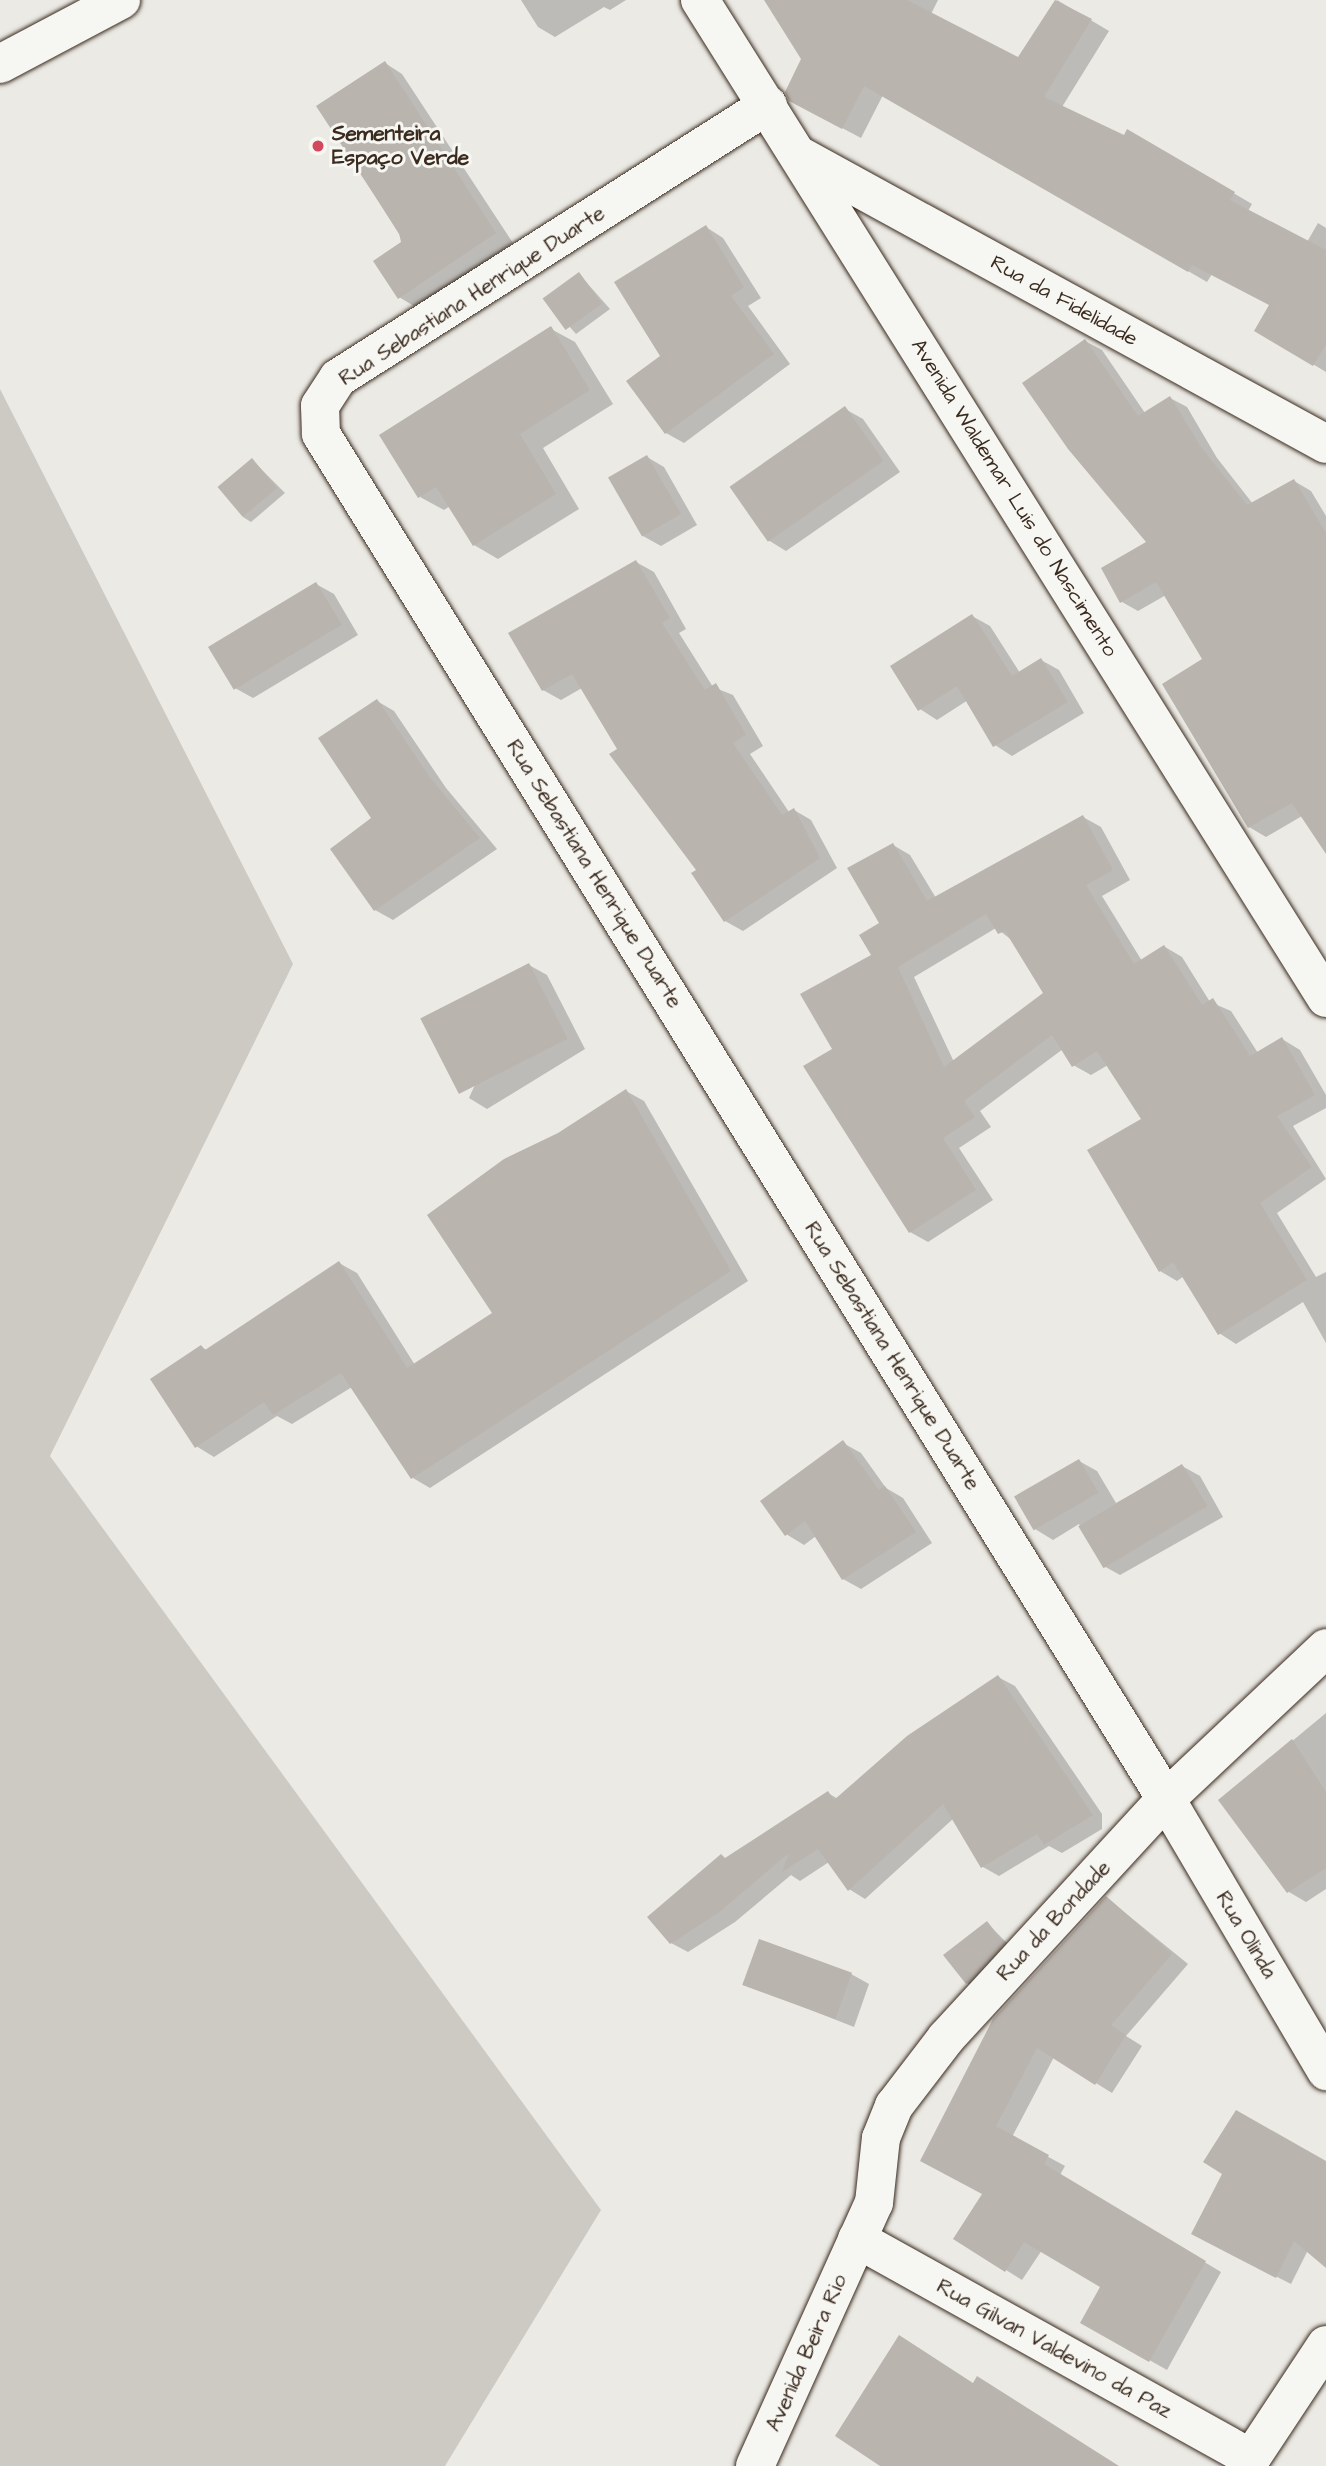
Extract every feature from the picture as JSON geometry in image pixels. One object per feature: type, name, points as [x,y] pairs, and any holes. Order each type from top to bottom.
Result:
[{"type":"street","points":[[0,64],[121,0]]},
{"type":"street","name":"Avenida Waldemar Luis do Nascimento","points":[[700,0],[802,158],[1326,998]]},
{"type":"street","name":"Rua Sebastiana Henrique Duarte","points":[[768,105],[338,378],[320,406],[321,434],[1166,1799]]},
{"type":"street","name":"Rua da Fidelidade","points":[[802,158],[1326,444]]},
{"type":"street","name":"Rua da Bondade","points":[[857,2239],[874,2203],[881,2138],[894,2106],[946,2038],[1166,1799],[1326,1648]]},
{"type":"street","name":"Rua Olinda","points":[[1166,1799],[1326,2071]]},
{"type":"street","name":"Rua Gilvan Valdevino da Paz","points":[[857,2239],[1248,2462]]},
{"type":"street","name":"Avenida Beira Rio","points":[[755,2466],[775,2430],[857,2239]]},
{"type":"street","points":[[1248,2462],[1326,2345]]},
{"type":"shaded area","points":[[0,389],[293,964],[50,1456],[601,2210],[445,2466],[0,2466]]},
{"type":"building","points":[[764,0],[907,0],[1018,57],[1055,0],[1092,19],[1044,97],[1124,135],[1127,129],[1235,192],[1230,200],[1326,250],[1326,344],[1313,366],[1254,331],[1269,305],[1192,265],[1188,272],[864,86],[842,129],[789,101],[785,92],[801,59]]},
{"type":"building","points":[[385,61],[496,233],[398,299],[373,261],[401,242],[399,233],[316,106]]},
{"type":"building","points":[[706,225],[744,287],[731,296],[774,354],[665,434],[626,381],[660,356],[614,282]]},
{"type":"building","points":[[579,272],[602,304],[566,330],[543,298]]},
{"type":"building","points":[[551,326],[590,390],[520,434],[556,494],[473,546],[436,487],[418,498],[379,435]]},
{"type":"building","points":[[1085,339],[1138,416],[1170,396],[1201,447],[1247,505],[1294,479],[1326,533],[1326,854],[1292,803],[1248,828],[1162,684],[1202,659],[1156,582],[1120,603],[1101,568],[1146,542],[1068,449],[1022,383]]},
{"type":"building","points":[[845,406],[883,461],[768,542],[729,487]]},
{"type":"building","points":[[647,455],[681,514],[642,536],[608,477]]},
{"type":"building","points":[[252,458],[277,488],[243,517],[218,487]]},
{"type":"building","points":[[636,560],[670,618],[662,623],[705,690],[716,683],[746,735],[733,743],[782,815],[794,808],[820,858],[724,922],[691,873],[696,870],[609,754],[617,749],[572,674],[542,691],[508,633]]},
{"type":"building","points":[[316,582],[342,625],[234,690],[208,647]]},
{"type":"building","points":[[972,614],[1012,676],[1041,658],[1068,702],[993,747],[957,686],[918,711],[890,666]]},
{"type":"building","points":[[377,699],[429,776],[480,838],[374,911],[330,849],[371,818],[318,738]]},
{"type":"building","points":[[1083,815],[1113,870],[1086,885],[1134,964],[1164,945],[1202,1005],[1213,998],[1250,1056],[1282,1037],[1315,1095],[1277,1116],[1312,1167],[1260,1203],[1307,1280],[1218,1335],[1173,1262],[1159,1272],[1087,1150],[1141,1119],[1097,1051],[1072,1067],[1052,1035],[964,1101],[975,1117],[943,1138],[976,1190],[909,1233],[803,1066],[832,1049],[800,994],[871,955],[859,935],[879,923],[847,868],[893,843],[927,901]],"holes":[[[986,914],[998,934],[1005,931],[1043,993],[944,1067],[898,967]]]},
{"type":"building","points":[[529,963],[568,1039],[459,1094],[420,1018]]},
{"type":"building","points":[[626,1089],[731,1271],[411,1479],[341,1373],[273,1415],[264,1402],[195,1448],[150,1379],[201,1345],[205,1350],[339,1261],[407,1368],[492,1313],[427,1215],[504,1159],[558,1133]]},
{"type":"building","points":[[843,1440],[879,1490],[885,1486],[916,1532],[842,1580],[805,1521],[785,1536],[760,1501]]},
{"type":"building","points":[[1079,1459],[1098,1493],[1034,1530],[1014,1496]]},
{"type":"building","points":[[1182,1464],[1207,1506],[1104,1568],[1078,1526]]},
{"type":"building","points":[[998,1675],[1093,1815],[1044,1845],[1037,1834],[981,1868],[943,1804],[848,1891],[818,1849],[782,1872],[789,1853],[718,1913],[670,1944],[647,1917],[721,1854],[725,1858],[828,1791],[834,1800],[907,1736]]},
{"type":"building","points":[[1292,1739],[1326,1792],[1326,1868],[1287,1893],[1218,1800]]},
{"type":"building","points":[[1106,1896],[1172,1954],[1111,2025],[1126,2035],[1095,2085],[1037,2048],[996,2126],[1049,2155],[1044,2164],[1206,2261],[1149,2362],[1080,2323],[1100,2287],[1024,2242],[1005,2272],[953,2239],[982,2194],[920,2161],[993,2019]]},
{"type":"building","points":[[987,1921],[1004,1943],[966,1984],[943,1955]]},
{"type":"building","points":[[759,1939],[852,1973],[835,2019],[742,1985]]},
{"type":"building","points":[[1236,2110],[1326,2161],[1326,2268],[1294,2241],[1276,2278],[1191,2234],[1222,2174],[1203,2162]]},
{"type":"building","points":[[899,2335],[973,2383],[977,2376],[1119,2466],[880,2466],[835,2436]]},
{"type":"place","name":"Sementeira Espaço Verde","points":[[318,146]]}]
